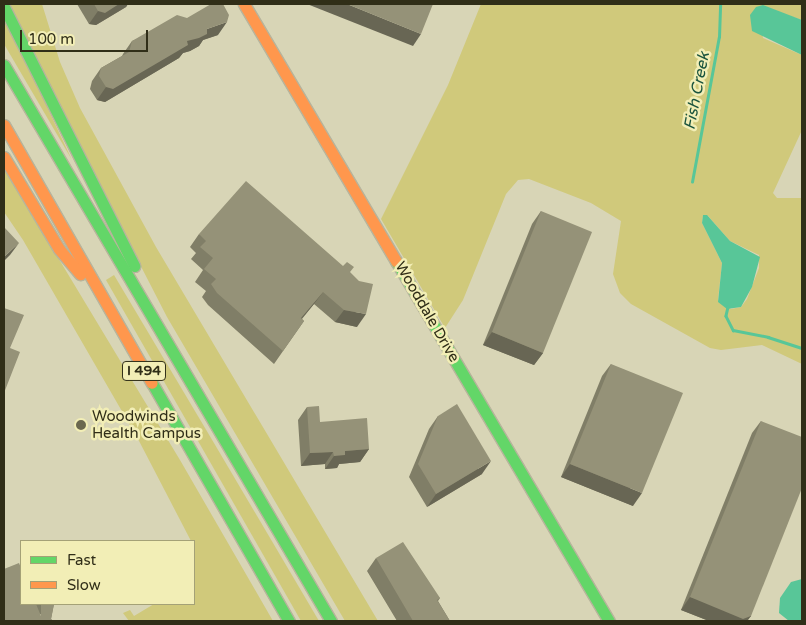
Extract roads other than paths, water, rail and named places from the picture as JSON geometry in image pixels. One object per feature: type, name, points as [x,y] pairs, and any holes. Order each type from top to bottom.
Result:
[{"type":"main road","name":"Wooddale Drive","points":[[244,4],[609,621]]},
{"type":"main road","points":[[4,7],[137,272],[148,314]]},
{"type":"main road","name":"I 494","points":[[4,65],[148,314],[331,621]]},
{"type":"main road","name":"I 494","points":[[4,125],[289,621]]},
{"type":"main road","points":[[4,158],[59,248],[113,316]]},
{"type":"waterway","name":"Fish Creek","points":[[692,182],[719,37],[720,4]]},
{"type":"waterway","name":"Fish Creek","points":[[728,307],[726,316],[733,330],[768,337],[802,348]]},
{"type":"place","name":"Woodwinds Health Campus","points":[[81,425]]}]
